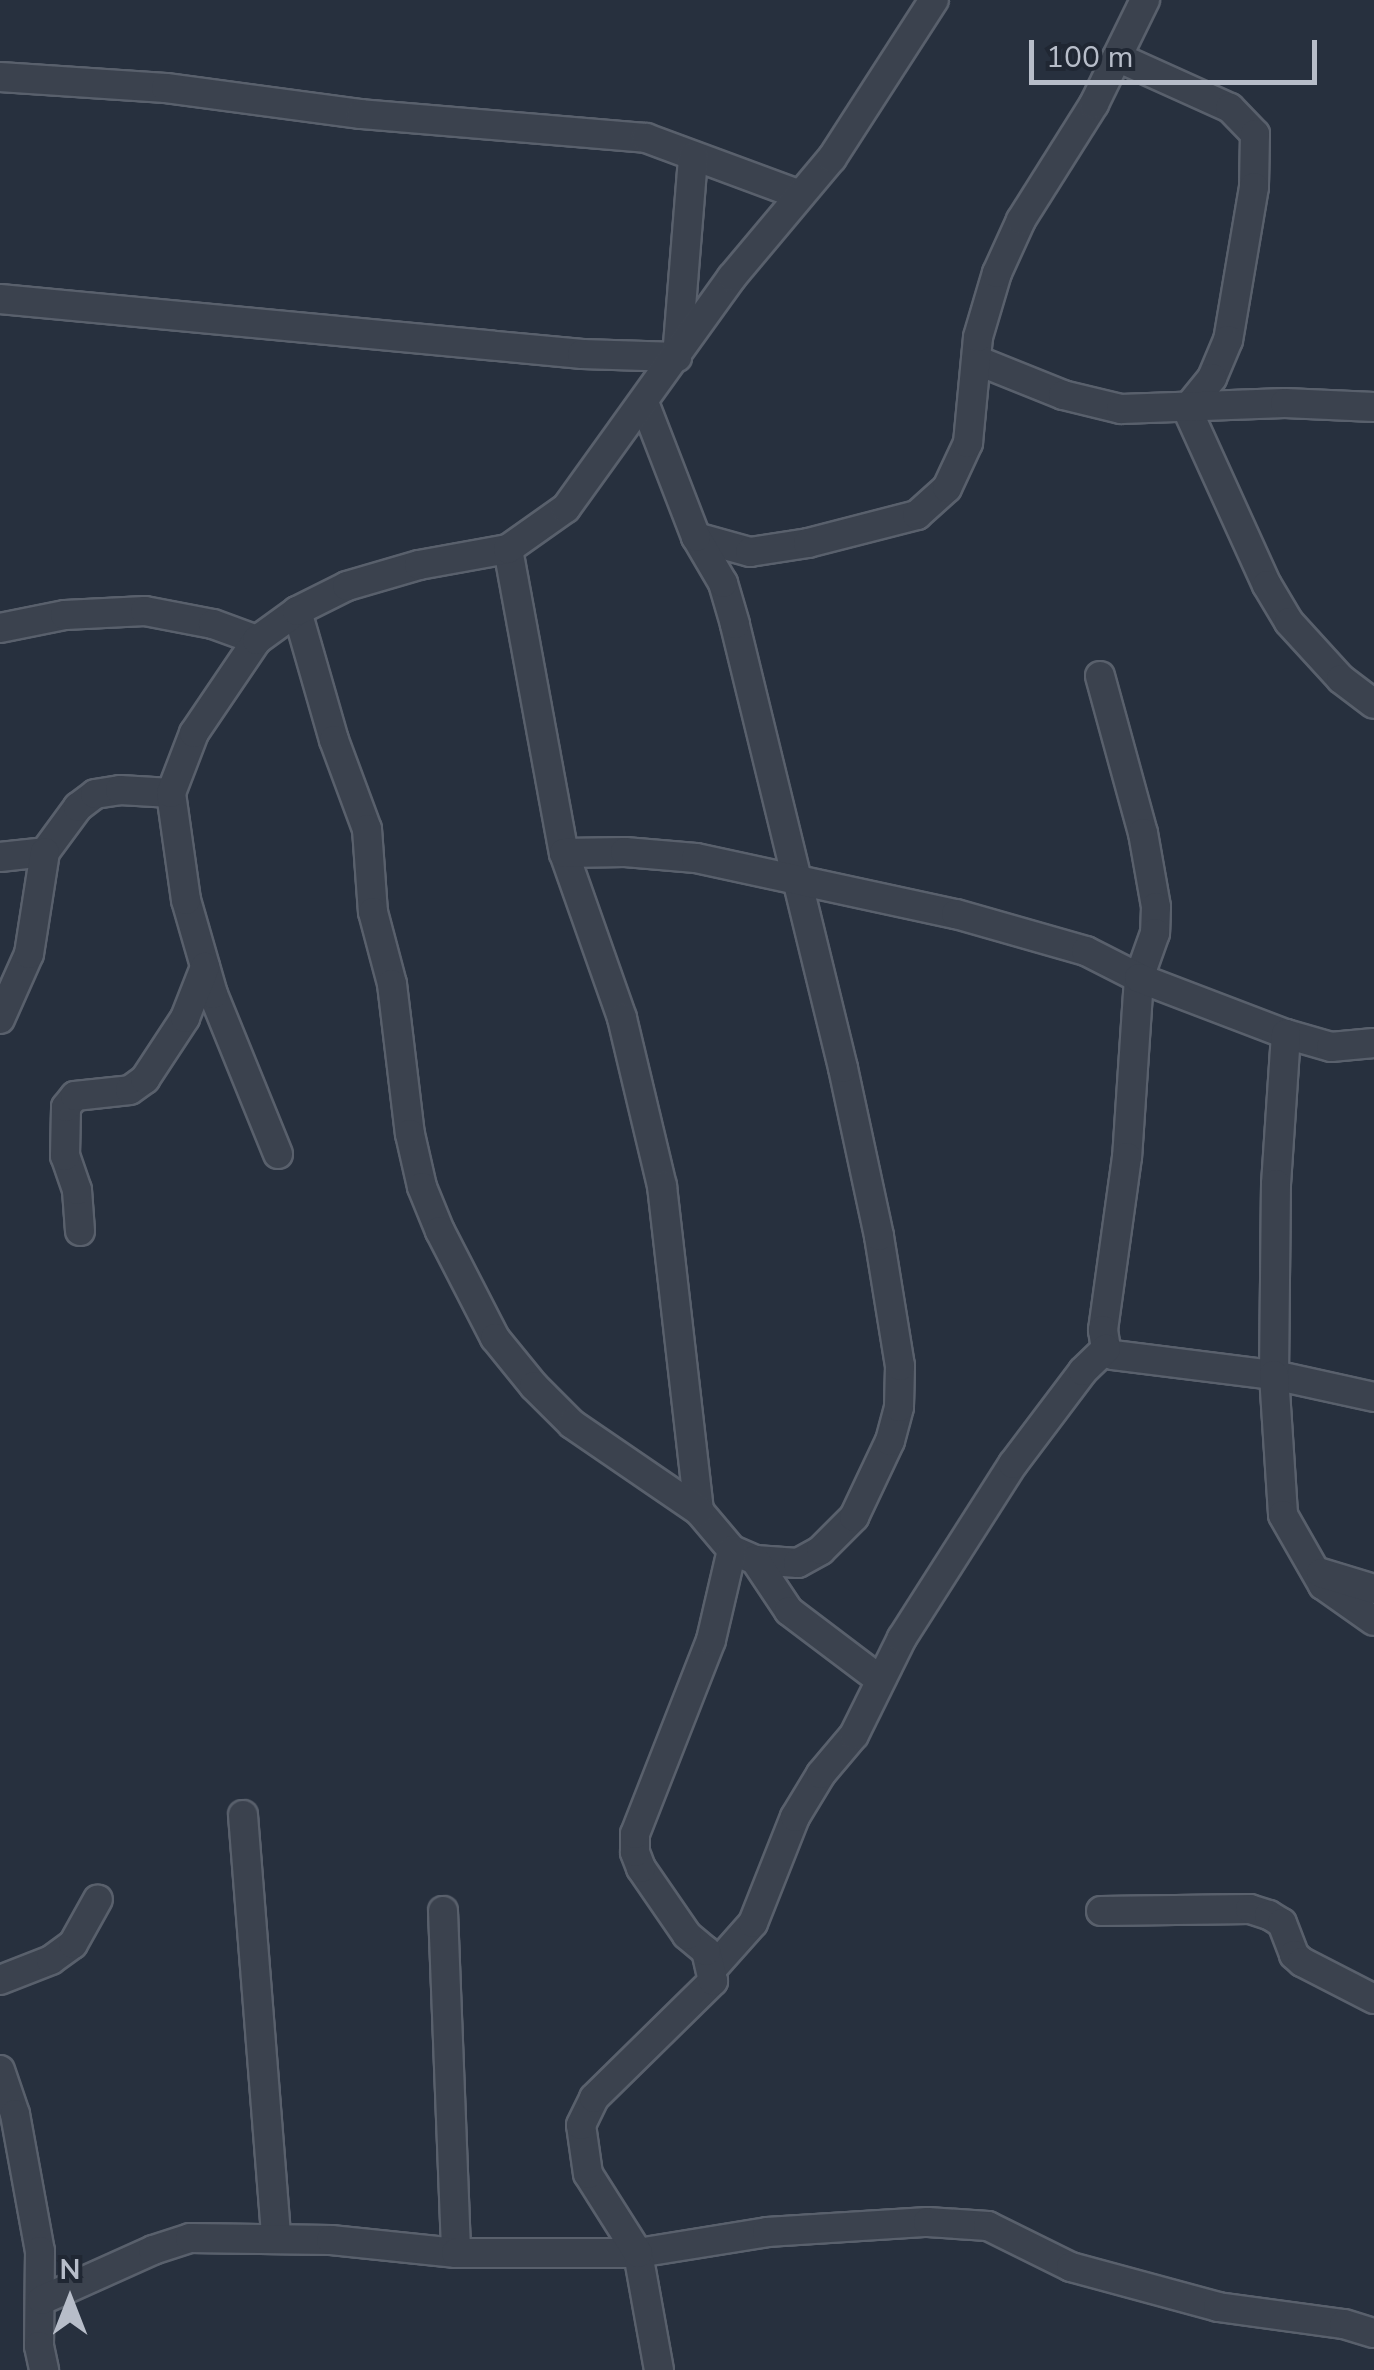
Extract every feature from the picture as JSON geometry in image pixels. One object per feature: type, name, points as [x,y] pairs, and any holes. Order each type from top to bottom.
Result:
[{"type":"street","points":[[278,1154],[205,966],[186,900],[171,792],[194,733],[257,640],[297,611],[347,586],[401,570],[508,548],[566,508],[732,277],[869,105],[934,0]]},
{"type":"street","points":[[696,537],[750,552],[866,530],[916,515],[947,488],[968,443],[976,360],[997,272],[1021,220],[1094,104],[1144,0]]},
{"type":"street","points":[[1117,57],[1230,108],[1255,134],[1256,175],[1228,340],[1212,378],[1187,409]]},
{"type":"street","points":[[0,77],[166,88],[361,114],[646,138],[800,196]]},
{"type":"street","points":[[678,357],[693,157]]},
{"type":"street","points":[[0,299],[582,354],[678,357]]},
{"type":"street","points":[[976,360],[1063,395],[1122,409],[1285,403],[1374,407]]},
{"type":"street","points":[[644,402],[696,537],[723,583],[799,882],[880,1236],[900,1366],[899,1406],[890,1441],[854,1517],[821,1550],[798,1563],[744,1555]]},
{"type":"street","points":[[1187,409],[1266,585],[1288,622],[1341,679],[1374,704]]},
{"type":"street","points":[[508,548],[564,853],[622,1018],[662,1186],[698,1510]]},
{"type":"street","points":[[0,628],[65,615],[145,611],[212,624],[257,640]]},
{"type":"street","points":[[297,611],[334,740],[367,829],[373,912],[392,984],[410,1134],[422,1187],[494,1338],[572,1424],[698,1510],[744,1555],[790,1611],[880,1679]]},
{"type":"street","points":[[1100,676],[1154,875],[1154,933],[1139,978],[1127,1157],[1103,1330],[1106,1349],[1113,1356],[1274,1375],[1374,1397]]},
{"type":"street","points":[[0,1019],[29,954],[44,852],[78,806],[95,794],[120,790],[171,792]]},
{"type":"street","points":[[0,857],[44,852]]},
{"type":"street","points":[[564,853],[626,852],[696,858],[1036,934],[1286,1034],[1331,1048],[1374,1044]]},
{"type":"street","points":[[80,1231],[77,1190],[66,1156],[66,1107],[75,1096],[130,1090],[145,1079],[185,1018],[205,966]]},
{"type":"street","points":[[1286,1034],[1276,1184],[1274,1375],[1283,1515],[1310,1569],[1323,1585],[1374,1620]]},
{"type":"street","points":[[714,1968],[753,1924],[795,1817],[821,1774],[854,1735],[880,1679],[1004,1478],[1083,1371],[1106,1349]]},
{"type":"street","points":[[659,2370],[638,2253],[588,2174],[580,2125],[594,2098],[705,1994],[713,1981],[714,1968],[706,1950],[687,1934],[641,1868],[635,1852],[635,1834],[744,1555]]},
{"type":"street","points":[[1310,1569],[1374,1588]]},
{"type":"street","points":[[243,1815],[276,2238]]},
{"type":"street","points":[[0,1980],[52,1960],[73,1944],[98,1900]]},
{"type":"street","points":[[1101,1911],[1250,1909],[1270,1915],[1282,1923],[1294,1955],[1302,1962],[1374,1999]]},
{"type":"street","points":[[443,1911],[456,2254]]},
{"type":"street","points":[[0,2070],[24,2162],[40,2250],[39,2346],[44,2370]]},
{"type":"street","points":[[42,2300],[153,2250],[190,2238],[276,2238],[456,2254],[638,2253],[832,2225],[928,2222],[988,2226],[1071,2267],[1218,2307],[1344,2324],[1374,2333]]}]
